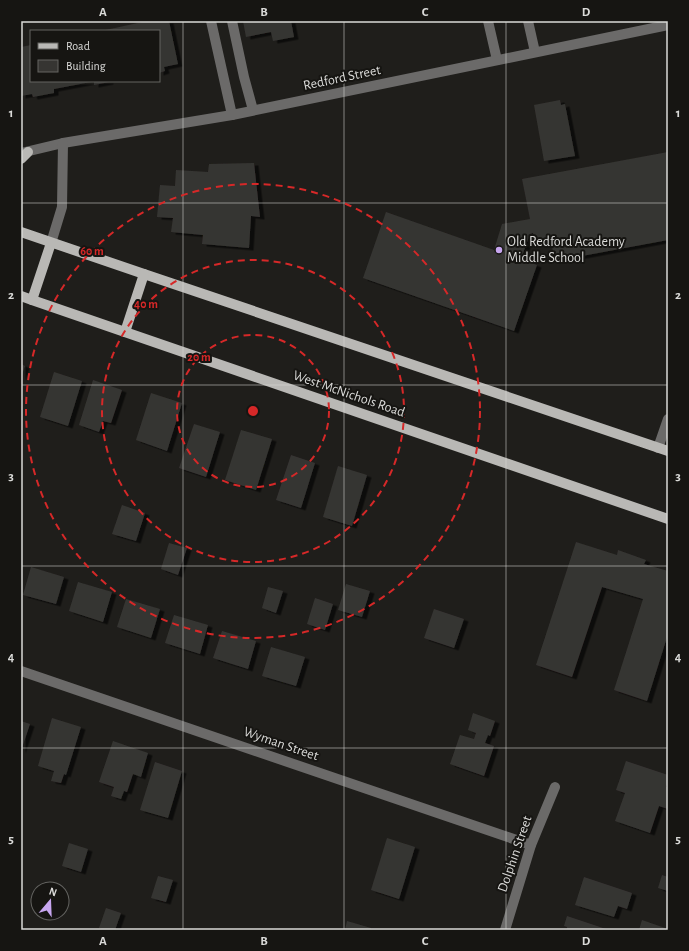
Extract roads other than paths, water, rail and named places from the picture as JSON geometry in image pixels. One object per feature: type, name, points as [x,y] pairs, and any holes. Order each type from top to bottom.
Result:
[{"type":"main road","points":[[23,230],[51,243],[663,449]]},
{"type":"main road","points":[[32,300],[51,243]]},
{"type":"main road","points":[[125,332],[144,274]]},
{"type":"main road","name":"West McNichols Road","points":[[21,296],[668,518]]},
{"type":"street","points":[[211,21],[232,114]]},
{"type":"street","points":[[232,21],[253,110]]},
{"type":"street","points":[[488,21],[497,60]]},
{"type":"street","points":[[528,21],[535,52]]},
{"type":"street","name":"Redford Street","points":[[23,154],[63,143],[253,110],[668,26]]},
{"type":"street","points":[[51,243],[62,207],[63,143]]},
{"type":"street","points":[[663,449],[668,419]]},
{"type":"street","name":"Wyman Street","points":[[21,670],[531,845]]},
{"type":"street","name":"Dolphin Street","points":[[505,930],[531,845],[555,787]]},
{"type":"place","name":"Old Redford Academy Middle School","points":[[499,250]]}]
